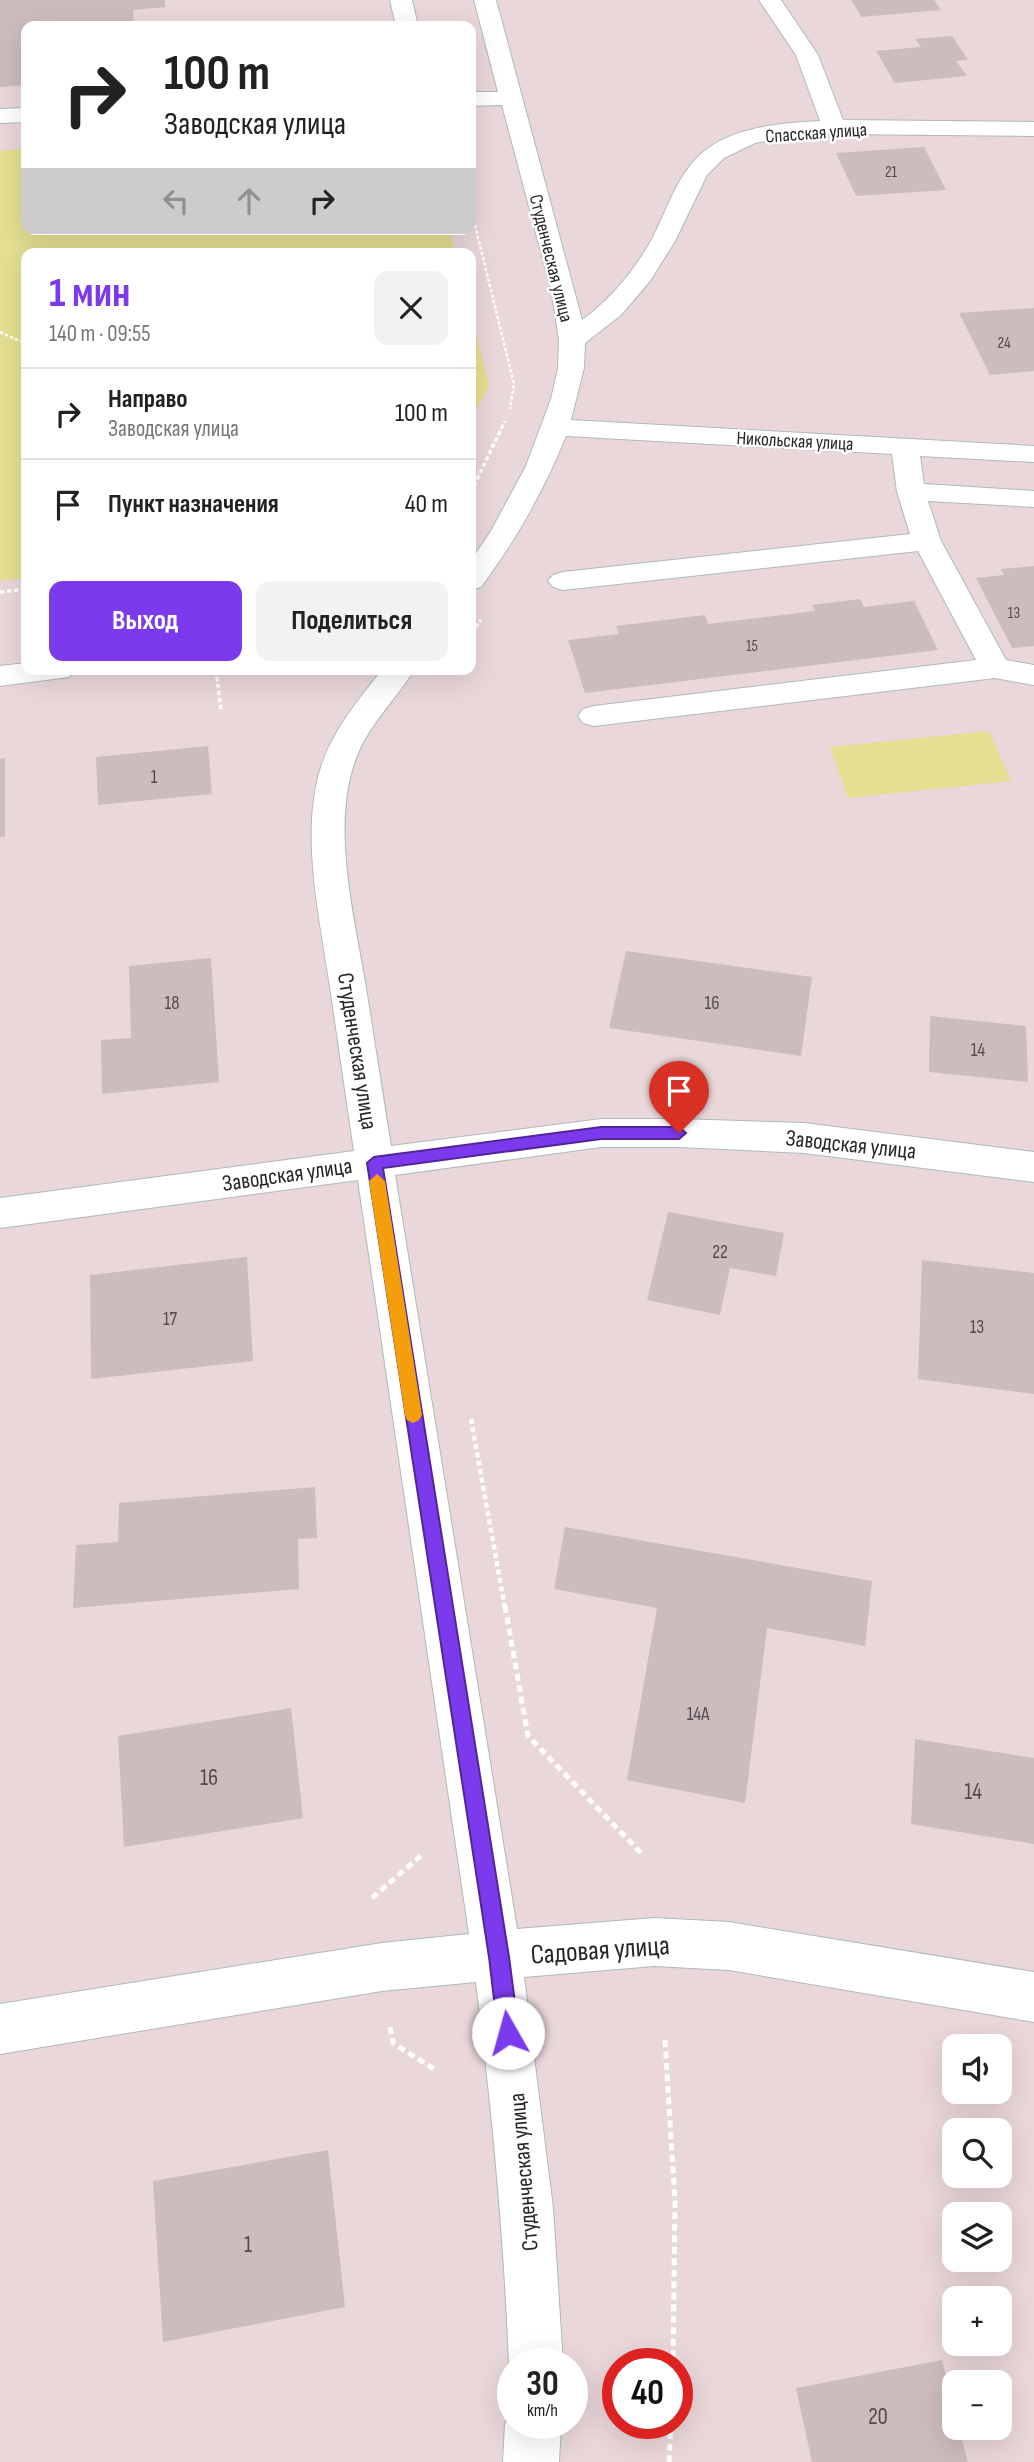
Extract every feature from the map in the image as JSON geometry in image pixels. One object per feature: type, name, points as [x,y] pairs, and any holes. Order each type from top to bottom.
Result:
[{"type":"street","points":[[401,0],[407,21]]},
{"type":"street","name":"Студенческая улица","points":[[476,573],[519,504],[556,427],[568,388],[572,340],[559,276],[485,0]]},
{"type":"street","points":[[770,0],[807,55],[834,127]]},
{"type":"street","points":[[476,99],[511,98]]},
{"type":"street","points":[[0,116],[21,115]]},
{"type":"street","name":"Спасская улица","points":[[572,340],[612,310],[641,276],[663,240],[697,172],[716,153],[748,138],[786,130],[834,127],[1034,129]]},
{"type":"street","name":"Никольская улица","points":[[556,427],[1034,454]]},
{"type":"street","points":[[905,446],[911,492],[927,541],[995,668]]},
{"type":"street","points":[[911,492],[1034,499]]},
{"type":"street","points":[[563,581],[927,541]]},
{"type":"street","points":[[594,716],[995,668],[1034,675]]},
{"type":"street","points":[[0,676],[21,674]]},
{"type":"street","name":"Студенческая улица","points":[[383,675],[346,740],[334,768],[330,808],[337,911],[499,1957],[521,2138],[535,2348]]},
{"type":"street","name":"Заводская улица","points":[[0,1213],[601,1133],[804,1138],[1034,1167]]},
{"type":"street","name":"Садовая улица","points":[[0,2029],[382,1967],[499,1957],[584,1946],[654,1942],[729,1946],[1034,1997]]},
{"type":"street","points":[[531,2462],[532,2439]]},
{"type":"path","points":[[476,229],[514,384],[509,412],[476,481]]},
{"type":"path","points":[[0,332],[21,342]]},
{"type":"path","points":[[0,592],[21,590]]},
{"type":"path","points":[[476,626],[486,613]]},
{"type":"path","points":[[217,675],[221,710]]},
{"type":"path","points":[[469,1408],[528,1736],[644,1856]]},
{"type":"path","points":[[372,1898],[423,1856],[421,1843]]},
{"type":"path","points":[[390,2026],[393,2043],[434,2069]]},
{"type":"path","points":[[665,2040],[672,2108],[676,2292],[674,2348]]},
{"type":"path","points":[[669,2462],[670,2439]]},
{"type":"shaded area","points":[[21,149],[21,235],[450,235],[454,248],[21,248],[21,579],[0,581],[0,151]]},
{"type":"shaded area","points":[[476,335],[489,386],[476,410]]},
{"type":"shaded area","points":[[989,731],[1011,781],[848,798],[830,747]]},
{"type":"building","points":[[0,0],[165,0],[165,7],[133,10],[134,21],[21,21],[21,85],[0,87]]},
{"type":"building","points":[[851,0],[934,0],[941,10],[862,17]]},
{"type":"building","points":[[952,36],[968,60],[956,61],[967,76],[895,83],[876,51],[921,47],[915,39]]},
{"type":"building","points":[[924,147],[946,190],[856,196],[836,153]]},
{"type":"building","points":[[1034,308],[1034,371],[990,375],[959,313]]},
{"type":"building","points":[[1034,566],[1034,646],[1012,648],[976,578],[1004,575],[1001,569]]},
{"type":"building","points":[[860,599],[864,607],[914,601],[938,650],[585,693],[568,640],[619,634],[616,626],[705,615],[708,624],[815,611],[812,605]]},
{"type":"building","points":[[208,746],[212,794],[98,805],[96,757]]},
{"type":"building","points":[[5,758],[5,837],[0,837],[0,759]]},
{"type":"building","points":[[626,951],[812,977],[801,1056],[609,1028]]},
{"type":"building","points":[[211,958],[219,1082],[102,1094],[101,1040],[131,1038],[129,966]]},
{"type":"building","points":[[930,1016],[1026,1026],[1028,1082],[929,1072]]},
{"type":"building","points":[[668,1212],[784,1233],[776,1276],[730,1268],[720,1315],[647,1300]]},
{"type":"building","points":[[247,1257],[253,1361],[91,1379],[90,1275]]},
{"type":"building","points":[[922,1260],[1034,1273],[1034,1394],[918,1379]]},
{"type":"building","points":[[315,1487],[317,1538],[298,1539],[299,1589],[73,1608],[76,1545],[118,1542],[119,1503]]},
{"type":"building","points":[[565,1527],[872,1581],[865,1646],[767,1628],[745,1803],[627,1780],[657,1608],[554,1589]]},
{"type":"building","points":[[291,1708],[303,1818],[124,1847],[118,1736]]},
{"type":"building","points":[[915,1739],[1034,1758],[1034,1844],[911,1824]]},
{"type":"building","points":[[328,2150],[345,2307],[163,2342],[153,2181]]},
{"type":"building","points":[[942,2360],[945,2370],[942,2370],[942,2440],[962,2440],[968,2462],[812,2462],[796,2388]]},
{"type":"slow traffic","points":[[377,1181],[413,1415]]},
{"type":"route","points":[[508,2033],[499,1957],[374,1163],[601,1133],[679,1133]]}]
